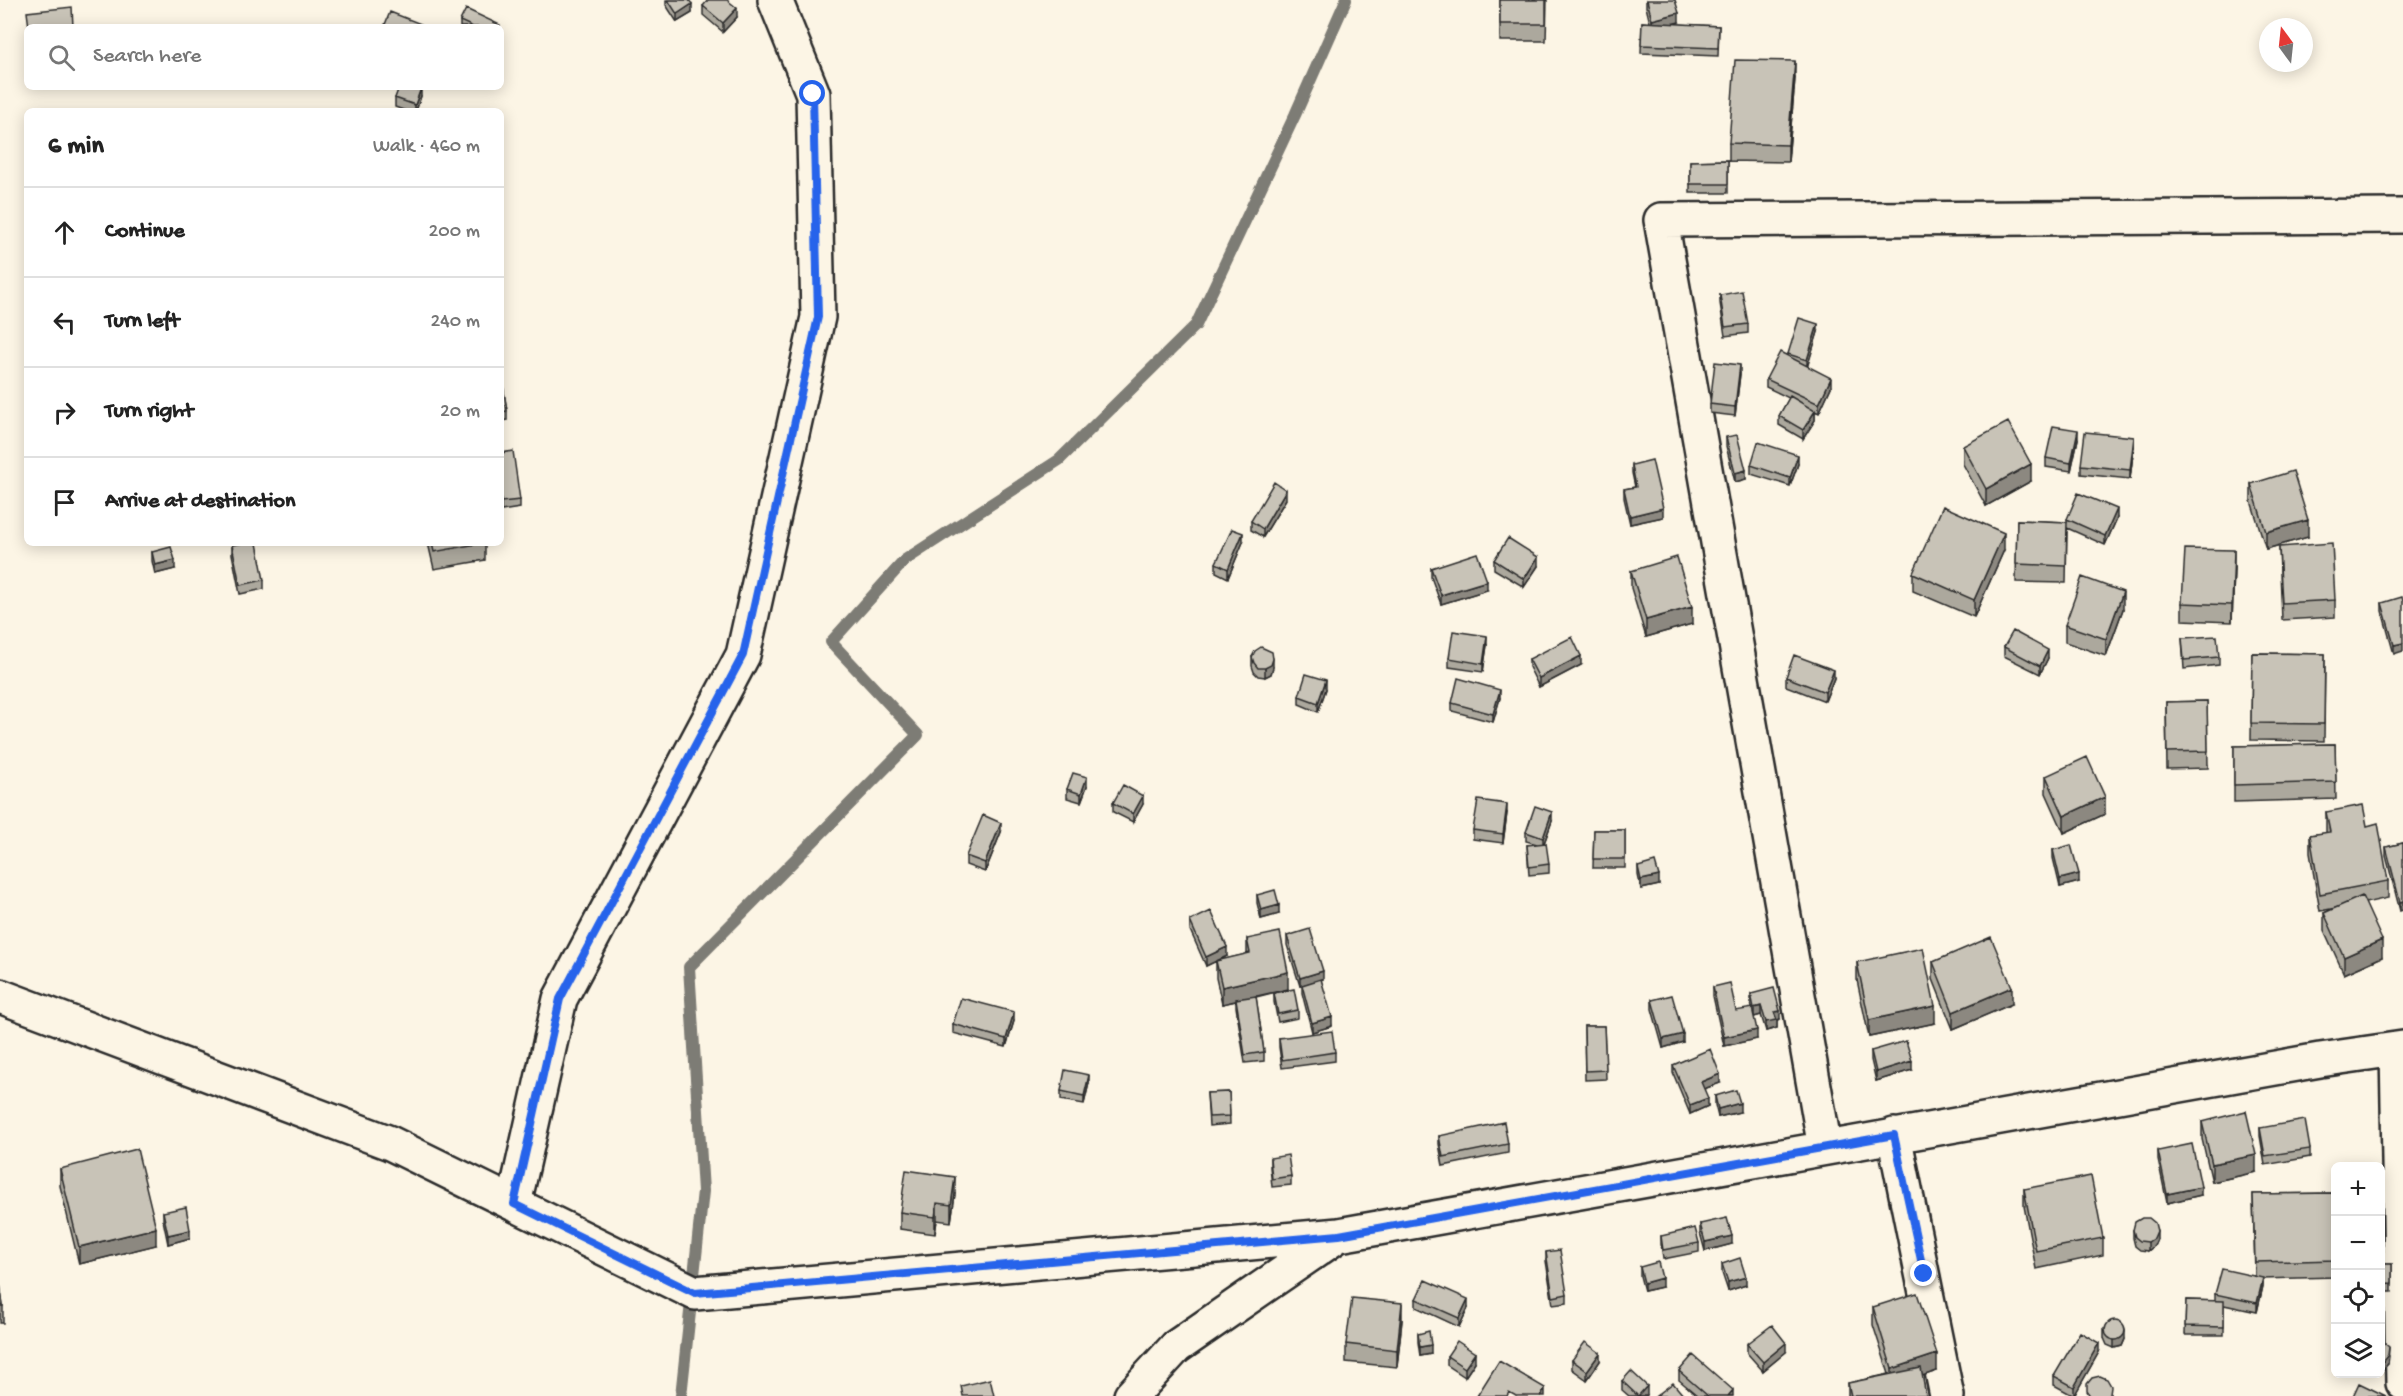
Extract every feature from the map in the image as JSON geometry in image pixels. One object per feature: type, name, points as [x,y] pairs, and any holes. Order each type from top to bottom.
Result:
[{"type":"street","points":[[514,1204],[560,999],[743,655],[818,317],[813,94],[775,0]]},
{"type":"street","points":[[1825,1148],[1661,220],[2403,216]]},
{"type":"street","points":[[0,996],[390,1143],[695,1293],[1339,1235],[1894,1135],[2400,1048],[2403,1383]]},
{"type":"street","points":[[1894,1135],[1947,1396]]},
{"type":"street","points":[[1131,1396],[1176,1347],[1339,1235]]},
{"type":"building","points":[[668,0],[689,0],[692,4],[677,14]]},
{"type":"building","points":[[708,0],[727,0],[737,8],[723,23],[703,6]]},
{"type":"building","points":[[1500,0],[1546,0],[1546,24],[1500,24]]},
{"type":"building","points":[[1647,0],[1675,0],[1679,13],[1652,20]]},
{"type":"building","points":[[72,7],[73,24],[29,24],[27,12]]},
{"type":"building","points":[[466,9],[498,24],[466,24],[460,21]]},
{"type":"building","points":[[390,12],[421,24],[385,24]]},
{"type":"building","points":[[1642,22],[1719,26],[1718,48],[1641,45]]},
{"type":"building","points":[[1735,60],[1795,61],[1788,145],[1729,143]]},
{"type":"building","points":[[398,90],[420,90],[415,105],[395,98]]},
{"type":"building","points":[[1728,160],[1728,184],[1690,184],[1690,161]]},
{"type":"building","points":[[1742,291],[1748,324],[1725,327],[1720,295]]},
{"type":"building","points":[[1799,318],[1818,324],[1807,360],[1788,354]]},
{"type":"building","points":[[1780,352],[1831,378],[1819,404],[1766,379]]},
{"type":"building","points":[[1715,362],[1740,365],[1735,407],[1710,404]]},
{"type":"building","points":[[504,392],[507,411],[504,412]]},
{"type":"building","points":[[1790,396],[1815,411],[1803,430],[1779,416]]},
{"type":"building","points":[[2008,422],[2031,464],[1986,489],[1963,446]]},
{"type":"building","points":[[2053,426],[2078,430],[2071,463],[2046,458]]},
{"type":"building","points":[[2085,432],[2134,437],[2130,470],[2081,465]]},
{"type":"building","points":[[1737,435],[1746,470],[1735,473],[1726,437]]},
{"type":"building","points":[[1758,442],[1798,455],[1790,478],[1751,465]]},
{"type":"building","points":[[513,451],[520,500],[504,502],[504,452]]},
{"type":"building","points":[[1652,460],[1663,508],[1630,516],[1624,489],[1636,487],[1632,465]]},
{"type":"building","points":[[2293,471],[2308,520],[2266,532],[2251,484]]},
{"type":"building","points":[[1274,482],[1286,490],[1263,529],[1251,521]]},
{"type":"building","points":[[2078,493],[2117,509],[2105,536],[2067,519]]},
{"type":"building","points":[[1943,506],[2004,533],[1974,600],[1913,573]]},
{"type":"building","points":[[2017,520],[2067,522],[2066,566],[2016,564]]},
{"type":"building","points":[[1232,529],[1243,533],[1228,569],[1216,563]]},
{"type":"building","points":[[1508,538],[1538,557],[1524,579],[1494,560]]},
{"type":"building","points":[[2332,543],[2335,600],[2282,603],[2279,547]]},
{"type":"building","points":[[232,546],[258,546],[264,580],[240,585]]},
{"type":"building","points":[[433,546],[466,546],[434,552]]},
{"type":"building","points":[[171,547],[175,560],[155,565],[152,552]]},
{"type":"building","points":[[2185,549],[2234,550],[2232,605],[2182,603]]},
{"type":"building","points":[[1477,553],[1487,581],[1441,595],[1431,568]]},
{"type":"building","points":[[1677,557],[1692,607],[1646,620],[1631,571]]},
{"type":"building","points":[[2082,577],[2123,592],[2106,639],[2065,625]]},
{"type":"building","points":[[2402,597],[2403,643],[2394,645],[2382,603]]},
{"type":"building","points":[[1453,631],[1487,636],[1483,664],[1449,658]]},
{"type":"building","points":[[2013,631],[2048,650],[2040,666],[2004,647]]},
{"type":"building","points":[[2217,636],[2219,657],[2184,660],[2182,638]]},
{"type":"building","points":[[1572,637],[1581,656],[1539,678],[1529,659]]},
{"type":"building","points":[[1261,647],[1272,652],[1271,665],[1265,668],[1258,668],[1252,657]]},
{"type":"building","points":[[2252,653],[2325,654],[2324,724],[2251,723]]},
{"type":"building","points":[[1794,655],[1834,670],[1825,692],[1786,677]]},
{"type":"building","points":[[1306,674],[1326,680],[1318,703],[1299,696]]},
{"type":"building","points":[[1458,678],[1500,690],[1493,714],[1452,703]]},
{"type":"building","points":[[2207,701],[2208,751],[2167,752],[2166,702]]},
{"type":"building","points":[[2335,744],[2336,782],[2234,785],[2234,746]]},
{"type":"building","points":[[2087,757],[2105,797],[2064,816],[2046,776]]},
{"type":"building","points":[[1073,773],[1087,777],[1081,794],[1067,789]]},
{"type":"building","points":[[1123,785],[1143,796],[1133,814],[1113,803]]},
{"type":"building","points":[[1478,800],[1507,804],[1503,834],[1473,830]]},
{"type":"building","points":[[2363,805],[2367,826],[2378,823],[2388,881],[2320,894],[2310,835],[2330,832],[2326,812]]},
{"type":"building","points":[[1535,806],[1552,812],[1543,838],[1526,832]]},
{"type":"building","points":[[983,815],[1001,823],[985,863],[966,856]]},
{"type":"building","points":[[1594,830],[1625,830],[1625,859],[1593,859]]},
{"type":"building","points":[[1546,843],[1549,864],[1529,867],[1527,845]]},
{"type":"building","points":[[2403,843],[2403,901],[2400,902],[2386,847]]},
{"type":"building","points":[[2071,845],[2079,874],[2060,879],[2053,850]]},
{"type":"building","points":[[1655,862],[1659,876],[1641,880],[1638,867]]},
{"type":"building","points":[[1275,890],[1279,905],[1261,910],[1257,895]]},
{"type":"building","points":[[2362,896],[2382,940],[2344,957],[2324,913]]},
{"type":"building","points":[[1211,911],[1227,947],[1206,957],[1190,921]]},
{"type":"building","points":[[1310,929],[1323,971],[1300,978],[1287,936]]},
{"type":"building","points":[[1280,932],[1288,972],[1222,987],[1216,961],[1250,953],[1247,939]]},
{"type":"building","points":[[1991,937],[2012,987],[1953,1012],[1933,962]]},
{"type":"building","points":[[1923,948],[1935,1006],[1869,1020],[1857,962]]},
{"type":"building","points":[[1321,979],[1332,1017],[1312,1023],[1302,985]]},
{"type":"building","points":[[1730,983],[1736,1011],[1752,1008],[1757,1030],[1724,1037],[1713,987]]},
{"type":"building","points":[[1774,988],[1780,1011],[1774,1012],[1777,1020],[1766,1022],[1761,1006],[1754,1008],[1751,994]]},
{"type":"building","points":[[1294,989],[1298,1010],[1278,1014],[1274,993]]},
{"type":"building","points":[[1672,995],[1683,1034],[1663,1039],[1652,1000]]},
{"type":"building","points":[[1256,996],[1264,1052],[1245,1055],[1236,999]]},
{"type":"building","points":[[961,998],[1014,1012],[1006,1039],[953,1024]]},
{"type":"building","points":[[1584,1026],[1604,1026],[1606,1070],[1585,1071]]},
{"type":"building","points":[[1332,1031],[1335,1052],[1282,1060],[1279,1038]]},
{"type":"building","points":[[1906,1041],[1912,1061],[1876,1072],[1871,1051]]},
{"type":"building","points":[[1710,1049],[1720,1074],[1701,1082],[1708,1098],[1690,1105],[1673,1065]]},
{"type":"building","points":[[1065,1070],[1089,1075],[1084,1096],[1061,1091]]},
{"type":"building","points":[[1736,1090],[1740,1103],[1718,1109],[1715,1096]]},
{"type":"building","points":[[1229,1092],[1230,1116],[1209,1117],[1207,1093]]},
{"type":"building","points":[[2246,1111],[2256,1155],[2212,1164],[2202,1122]]},
{"type":"building","points":[[2305,1120],[2310,1149],[2265,1156],[2260,1128]]},
{"type":"building","points":[[1504,1122],[1508,1144],[1443,1157],[1439,1136]]},
{"type":"building","points":[[2192,1144],[2201,1187],[2167,1194],[2158,1151]]},
{"type":"building","points":[[137,1149],[156,1228],[79,1247],[60,1169]]},
{"type":"building","points":[[1288,1155],[1291,1176],[1272,1179],[1270,1158]]},
{"type":"building","points":[[906,1170],[955,1177],[951,1205],[937,1203],[935,1217],[900,1212]]},
{"type":"building","points":[[2091,1176],[2103,1238],[2036,1251],[2024,1189]]},
{"type":"building","points":[[2331,1193],[2331,1260],[2255,1262],[2253,1194]]},
{"type":"building","points":[[186,1207],[190,1230],[168,1235],[163,1212]]},
{"type":"building","points":[[1727,1218],[1732,1236],[1705,1242],[1700,1224]]},
{"type":"building","points":[[2142,1218],[2149,1218],[2155,1223],[2157,1231],[2154,1238],[2148,1242],[2140,1241],[2135,1237],[2133,1230],[2135,1222]]},
{"type":"building","points":[[1695,1228],[1699,1243],[1663,1250],[1661,1236]]},
{"type":"building","points":[[1560,1250],[1567,1294],[1553,1297],[1546,1252]]},
{"type":"building","points":[[1740,1258],[1746,1277],[1728,1282],[1722,1264]]},
{"type":"building","points":[[1658,1262],[1662,1278],[1644,1283],[1640,1267]]},
{"type":"building","points":[[2385,1264],[2392,1264],[2392,1283],[2385,1284]]},
{"type":"building","points":[[2222,1269],[2263,1278],[2257,1303],[2215,1294]]},
{"type":"building","points":[[1425,1280],[1468,1299],[1459,1318],[1416,1299]]},
{"type":"building","points":[[0,1284],[3,1306],[0,1306]]},
{"type":"building","points":[[1917,1293],[1937,1354],[1892,1369],[1873,1307]]},
{"type":"building","points":[[1352,1298],[1402,1303],[1397,1350],[1346,1344]]},
{"type":"building","points":[[2186,1300],[2224,1301],[2224,1327],[2185,1326]]},
{"type":"building","points":[[2115,1320],[2122,1323],[2125,1330],[2122,1337],[2115,1340],[2108,1337],[2105,1330],[2108,1323]]},
{"type":"building","points":[[1772,1325],[1786,1343],[1763,1362],[1747,1344]]},
{"type":"building","points":[[1429,1331],[1431,1345],[1420,1347],[1418,1334]]},
{"type":"building","points":[[2080,1332],[2099,1343],[2074,1387],[2054,1376]]},
{"type":"building","points":[[1457,1341],[1475,1353],[1465,1368],[1447,1356]]},
{"type":"building","points":[[1585,1342],[1600,1353],[1587,1371],[1572,1360]]},
{"type":"building","points":[[2385,1344],[2389,1347],[2385,1359]]},
{"type":"building","points":[[1693,1355],[1733,1390],[1728,1396],[1708,1396],[1679,1371]]},
{"type":"building","points":[[1499,1361],[1545,1388],[1541,1396],[1516,1396],[1509,1392],[1507,1396],[1477,1396]]},
{"type":"building","points":[[1921,1368],[1926,1396],[1851,1396],[1848,1383]]},
{"type":"building","points":[[1631,1371],[1647,1386],[1638,1396],[1622,1381]]},
{"type":"building","points":[[2100,1376],[2107,1379],[2111,1386],[2110,1393],[2108,1396],[2090,1396],[2087,1384],[2092,1378]]},
{"type":"building","points":[[990,1379],[994,1396],[963,1396],[961,1386]]},
{"type":"building","points":[[1673,1383],[1684,1396],[1656,1396]]},
{"type":"building","points":[[2359,1383],[2386,1396],[2353,1396]]},
{"type":"waterway","points":[[681,1396],[703,1191],[689,967],[918,735],[831,642],[905,560],[1059,460],[1196,325],[1295,115],[1346,0]]},
{"type":"route","points":[[813,94],[818,317],[743,655],[560,999],[514,1204],[695,1293],[1339,1235],[1894,1135],[1924,1274]]}]
